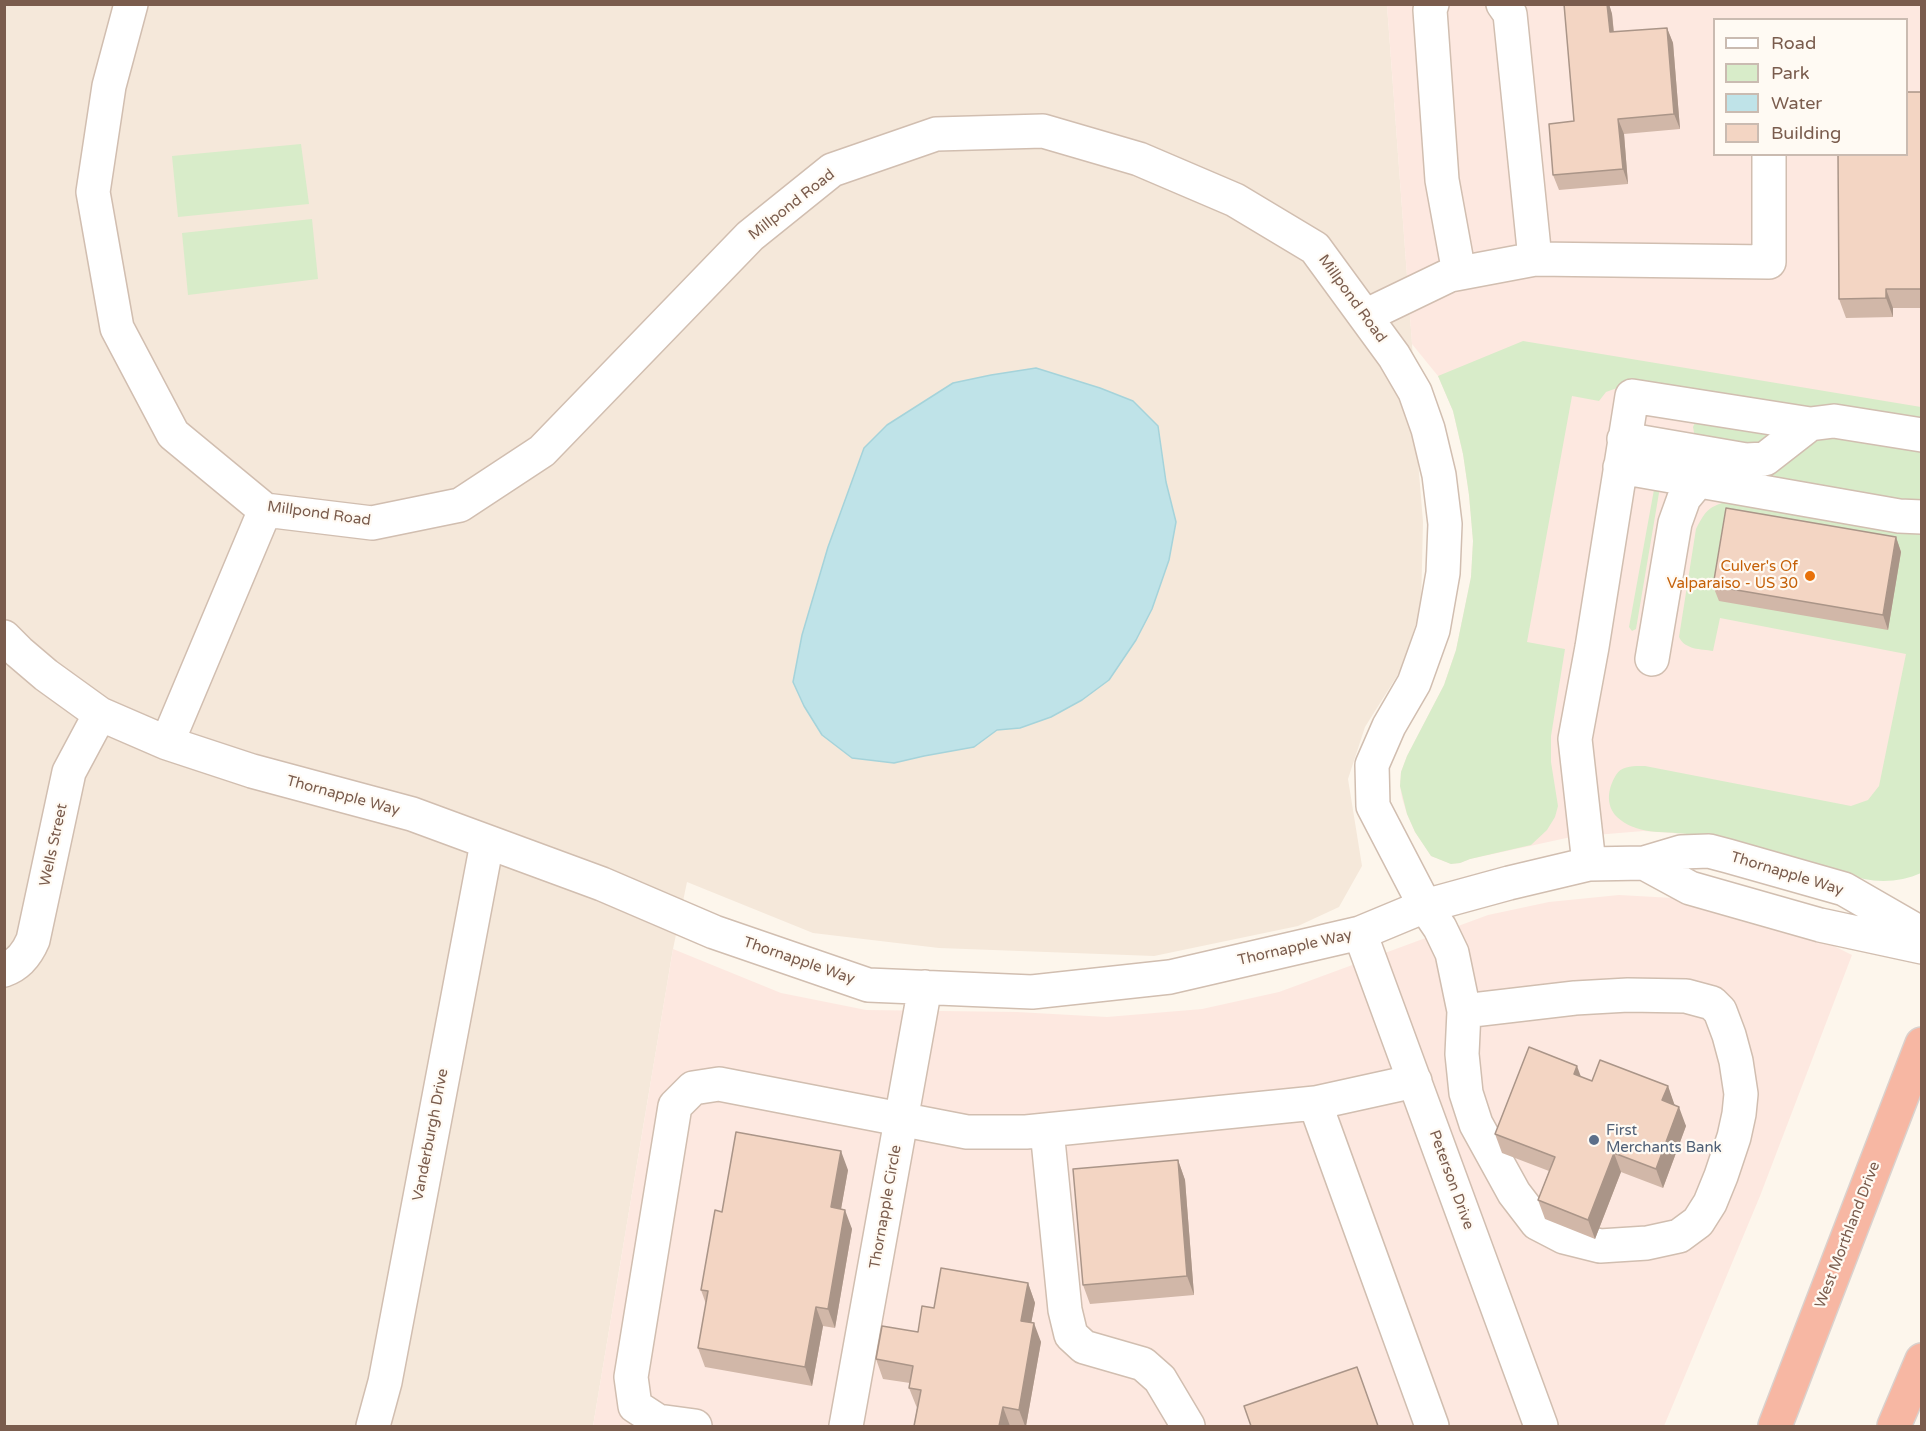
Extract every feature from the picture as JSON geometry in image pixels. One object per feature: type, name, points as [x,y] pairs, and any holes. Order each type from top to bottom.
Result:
[{"type":"highway","name":"West Morthland Drive","points":[[1775,1426],[1922,1044]]},
{"type":"highway","points":[[1894,1426],[1922,1360]]},
{"type":"street","name":"Millpond Road","points":[[130,4],[109,86],[93,192],[117,328],[173,434],[265,510],[372,524],[460,505],[542,451],[750,236],[832,170],[936,134],[1043,131],[1139,159],[1235,200],[1315,248],[1394,356],[1416,392],[1439,475],[1445,524],[1443,573],[1432,630],[1413,683],[1389,726],[1372,765],[1373,806],[1452,953],[1464,1011],[1462,1054],[1466,1093],[1476,1124],[1514,1193],[1537,1223],[1564,1237],[1600,1246],[1647,1243],[1679,1236],[1698,1222],[1710,1203],[1721,1176],[1734,1137],[1741,1094],[1736,1061],[1728,1035],[1720,1011],[1712,1003],[1686,996],[1628,995],[1575,998],[1464,1011]]},
{"type":"street","points":[[1432,4],[1430,10],[1442,180],[1459,273]]},
{"type":"street","points":[[1503,4],[1510,14],[1535,259]]},
{"type":"street","points":[[1365,316],[1450,274],[1535,259],[1768,262],[1769,156]]},
{"type":"street","points":[[1589,864],[1575,739],[1632,396],[1810,424],[1834,421],[1922,435]]},
{"type":"street","points":[[1622,453],[1765,459],[1810,424]]},
{"type":"street","points":[[1622,453],[1698,481],[1899,516],[1922,517]]},
{"type":"street","points":[[1652,659],[1675,523],[1684,498],[1698,481]]},
{"type":"street","points":[[166,743],[265,510]]},
{"type":"street","name":"Thornapple Way","points":[[4,637],[46,675],[100,714],[166,743],[252,771],[412,814],[602,884],[714,932],[868,986],[1032,992],[1170,977],[1360,933],[1425,906],[1509,883],[1589,864],[1644,863],[1681,852],[1709,851],[1844,889],[1922,934]]},
{"type":"street","name":"Wells Street","points":[[4,970],[25,956],[33,940],[69,772],[100,714]]},
{"type":"street","name":"Vanderburgh Drive","points":[[374,1426],[385,1382],[487,843]]},
{"type":"street","name":"Thornapple Way","points":[[1644,863],[1690,888],[1821,925],[1922,947]]},
{"type":"street","name":"Peterson Drive","points":[[1360,933],[1541,1426]]},
{"type":"street","name":"Thornapple Circle","points":[[846,1426],[925,987]]},
{"type":"street","points":[[694,1426],[658,1421],[634,1406],[631,1377],[675,1106],[693,1088],[719,1084],[967,1132],[1026,1132],[1315,1103],[1414,1081]]},
{"type":"street","points":[[1315,1103],[1432,1426]]},
{"type":"street","points":[[1047,1130],[1065,1310],[1071,1335],[1084,1347],[1143,1364],[1160,1379],[1188,1426]]},
{"type":"shaded area","points":[[5,5],[1387,5],[1423,522],[1421,607],[1402,668],[1365,727],[1348,779],[1362,866],[1339,907],[1298,926],[1154,956],[939,948],[813,933],[687,882],[673,949],[593,1426],[5,1426]]},
{"type":"shaded area","points":[[1387,5],[1921,5],[1922,858],[1909,867],[1864,879],[1758,847],[1687,834],[1643,831],[1571,837],[1460,863],[1451,864],[1431,856],[1415,832],[1407,814],[1400,786],[1401,772],[1444,685],[1456,650],[1471,577],[1473,541],[1463,454],[1453,411],[1438,376],[1412,344]]},
{"type":"shaded area","points":[[1619,895],[1691,899],[1810,934],[1852,955],[1760,1196],[1664,1426],[593,1426],[673,949],[781,993],[866,1010],[1017,1012],[1107,1017],[1202,1009],[1279,992],[1488,915],[1549,902]]},
{"type":"green space","points":[[301,144],[309,204],[178,217],[172,156]]},
{"type":"green space","points":[[312,219],[318,279],[188,295],[182,233]]},
{"type":"green space","points":[[1523,341],[1921,407],[1921,419],[1790,413],[1620,387],[1606,392],[1599,401],[1572,396],[1527,642],[1565,649],[1551,736],[1551,762],[1558,806],[1555,817],[1547,830],[1531,845],[1451,864],[1431,856],[1415,832],[1407,814],[1400,786],[1401,772],[1407,756],[1444,685],[1456,650],[1471,577],[1473,541],[1463,454],[1453,411],[1438,376]]},
{"type":"green space","points":[[1696,420],[1766,430],[1768,441],[1764,448],[1695,438],[1693,427]]},
{"type":"green space","points":[[1833,435],[1922,448],[1921,503],[1696,465]]},
{"type":"green space","points":[[1655,484],[1660,487],[1636,629],[1632,631],[1629,627]]},
{"type":"green space","points":[[1730,501],[1921,531],[1921,873],[1893,880],[1864,879],[1732,841],[1633,827],[1624,823],[1613,812],[1609,796],[1613,780],[1622,769],[1633,766],[1645,766],[1851,806],[1868,800],[1879,786],[1906,654],[1720,618],[1713,651],[1689,647],[1679,637],[1696,529],[1709,510]]},
{"type":"water","points":[[1036,368],[1133,401],[1158,426],[1166,482],[1176,522],[1169,560],[1152,609],[1136,640],[1109,680],[1082,700],[1051,717],[1020,728],[997,730],[974,747],[894,763],[852,758],[822,735],[804,706],[793,682],[802,635],[828,547],[864,448],[887,425],[953,383]]},
{"type":"building","points":[[1564,4],[1607,4],[1610,32],[1667,28],[1674,114],[1618,119],[1623,169],[1553,175],[1549,124],[1574,121]]},
{"type":"building","points":[[1908,92],[1922,92],[1922,289],[1886,289],[1886,298],[1839,299],[1838,156],[1908,156]]},
{"type":"building","name":"Culver's Of Valparaiso - US 30","points":[[1726,508],[1896,537],[1883,615],[1713,586]]},
{"type":"building","name":"First Merchants Bank","points":[[1529,1047],[1577,1066],[1574,1074],[1592,1081],[1600,1060],[1668,1086],[1662,1100],[1679,1107],[1656,1169],[1614,1153],[1588,1220],[1538,1200],[1555,1157],[1495,1134]]},
{"type":"building","points":[[736,1132],[841,1151],[831,1207],[845,1210],[828,1309],[816,1307],[805,1367],[698,1348],[708,1291],[701,1290],[715,1210],[722,1212]]},
{"type":"building","points":[[1178,1160],[1187,1276],[1083,1285],[1073,1169]]},
{"type":"building","points":[[941,1268],[1028,1283],[1021,1321],[1034,1323],[1019,1410],[1003,1407],[999,1426],[914,1426],[921,1390],[909,1388],[913,1366],[876,1359],[882,1326],[918,1332],[922,1306],[934,1308]]},
{"type":"building","points":[[1357,1367],[1378,1426],[1251,1426],[1244,1406]]},
{"type":"place","name":"Culver's Of Valparaiso - US 30","points":[[1810,576]]},
{"type":"place","name":"First Merchants Bank","points":[[1594,1140]]}]
